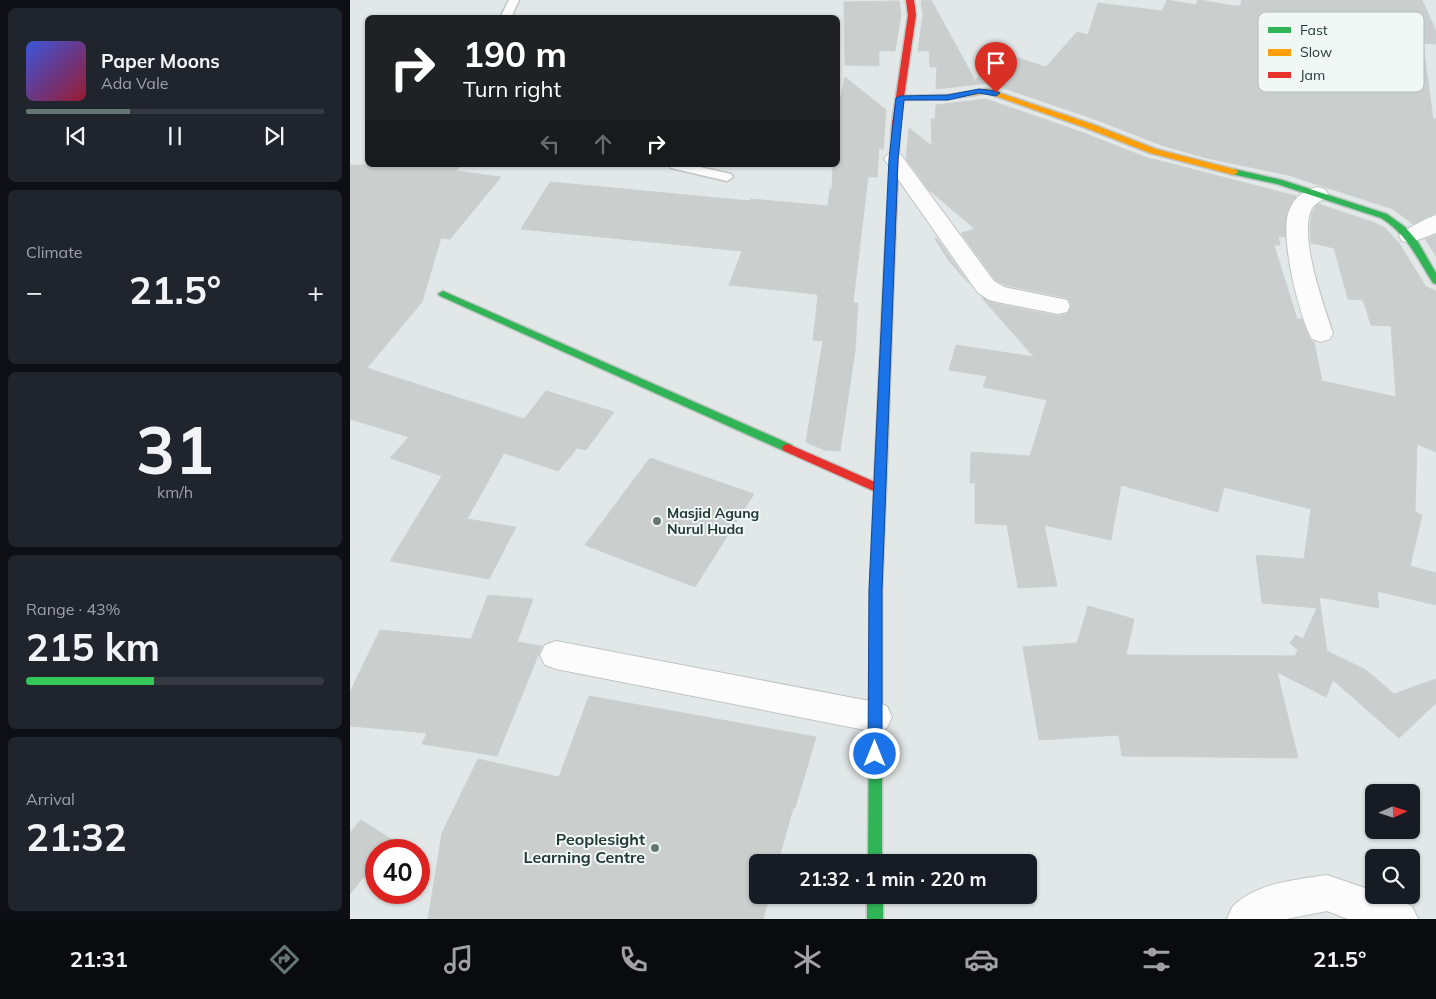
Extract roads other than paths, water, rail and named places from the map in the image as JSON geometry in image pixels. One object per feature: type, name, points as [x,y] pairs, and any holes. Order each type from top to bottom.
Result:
[{"type":"street","points":[[875,854],[876,590],[880,489],[894,159],[900,98],[912,15],[910,0]]},
{"type":"street","points":[[900,98],[948,97],[988,91],[1153,151],[1202,165],[1279,182],[1394,220],[1410,236],[1436,281]]},
{"type":"street","points":[[894,159],[986,287],[996,294],[1058,306]]},
{"type":"street","points":[[1317,194],[1303,202],[1298,214],[1296,232],[1309,296],[1321,333]]},
{"type":"street","points":[[1410,236],[1432,226],[1436,222]]},
{"type":"street","points":[[443,294],[880,489]]},
{"type":"street","points":[[556,655],[875,717]]},
{"type":"street","points":[[1246,919],[1272,903],[1327,893],[1399,919]]},
{"type":"street","points":[[875,904],[875,919]]},
{"type":"lane","points":[[507,15],[514,0]]},
{"type":"lane","points":[[684,167],[728,177]]},
{"type":"place","name":"Masjid Agung Nurul Huda","points":[[657,521]]},
{"type":"place","name":"Peoplesight Learning Centre","points":[[655,848]]}]
